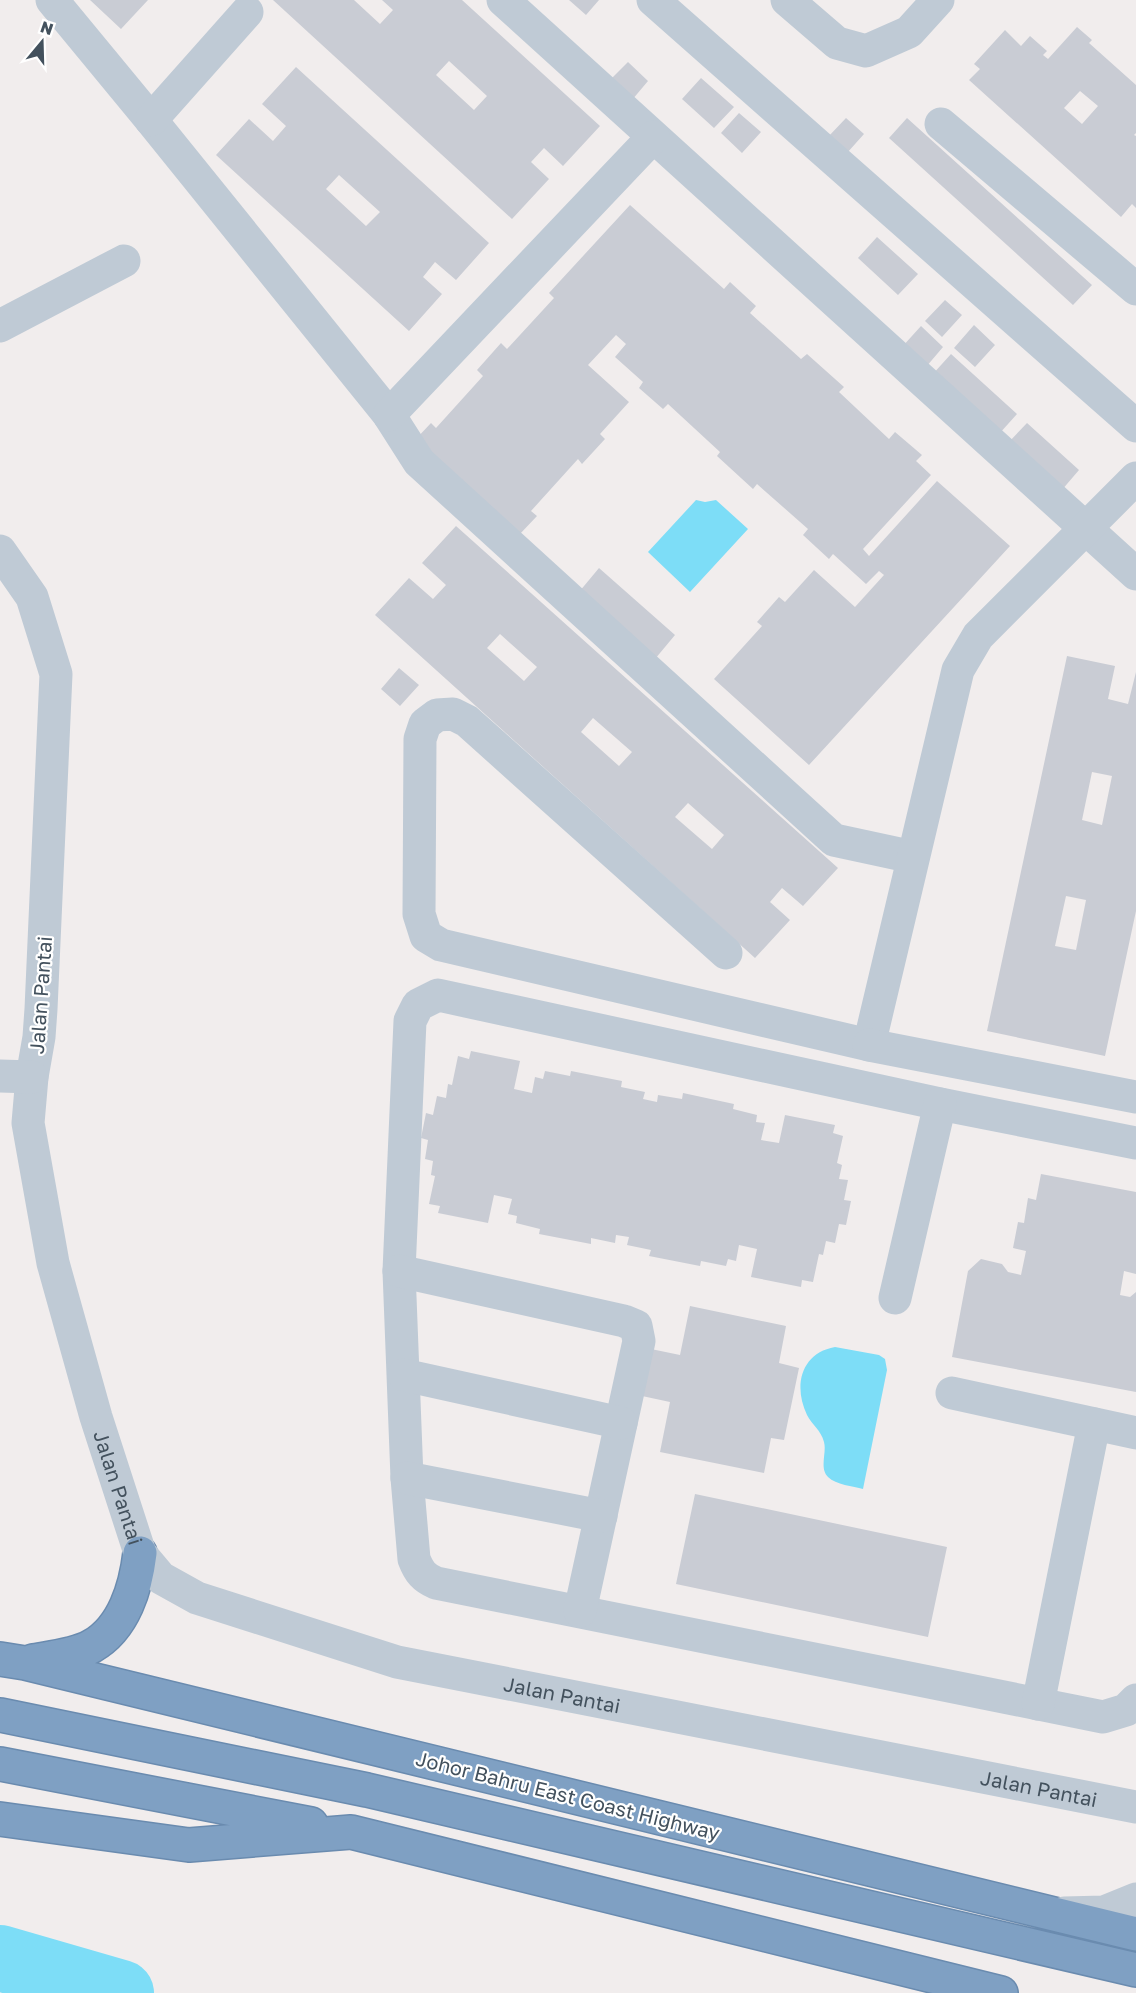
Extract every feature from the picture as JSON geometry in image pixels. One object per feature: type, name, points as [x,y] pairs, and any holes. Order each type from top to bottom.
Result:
[{"type":"highway","points":[[13,1661],[60,1656],[92,1647],[114,1628],[128,1603],[137,1578],[140,1553]]},
{"type":"highway","name":"Johor Bahru East Coast Highway","points":[[13,1661],[1136,1934]]},
{"type":"highway","name":"Johor Bahru East Coast Highway","points":[[0,1715],[367,1790],[1136,1970]]},
{"type":"highway","points":[[0,1764],[351,1832],[1001,1993]]},
{"type":"highway","points":[[0,1819],[189,1845],[351,1832]]},
{"type":"street","points":[[52,0],[152,120],[389,415],[419,462],[834,840],[913,857]]},
{"type":"street","points":[[503,0],[1136,574]]},
{"type":"street","points":[[653,0],[1136,426]]},
{"type":"street","points":[[787,0],[837,43],[866,51],[909,32],[938,0]]},
{"type":"street","points":[[152,120],[247,12]]},
{"type":"street","points":[[941,124],[1136,289]]},
{"type":"street","points":[[389,415],[653,137]]},
{"type":"street","points":[[0,326],[123,261]]},
{"type":"street","points":[[869,1045],[957,670],[978,636],[1136,478]]},
{"type":"street","name":"Jalan Pantai","points":[[0,551],[32,597],[56,674],[39,1037],[16,1077],[28,1123],[53,1263],[96,1417],[140,1553],[160,1578],[197,1598],[397,1662],[1136,1807]]},
{"type":"street","points":[[0,597],[32,597]]},
{"type":"street","points":[[726,953],[467,722],[453,714],[437,715],[425,724],[420,739],[419,914],[426,936],[441,945],[869,1045],[1136,1097]]},
{"type":"street","points":[[1136,1143],[940,1104],[438,995],[418,1005],[410,1021],[399,1271],[407,1478],[414,1559],[418,1570],[426,1578],[436,1583],[1103,1717],[1126,1710],[1136,1700]]},
{"type":"street","points":[[895,1298],[940,1104]]},
{"type":"street","points":[[399,1271],[624,1321],[636,1326],[639,1341],[580,1611]]},
{"type":"street","points":[[404,1375],[621,1423]]},
{"type":"street","points":[[952,1393],[1136,1433]]},
{"type":"street","points":[[1038,1704],[1094,1424]]},
{"type":"street","points":[[407,1478],[601,1516]]},
{"type":"street","points":[[1054,1914],[1104,1912],[1136,1899]]},
{"type":"water","points":[[696,500],[705,502],[716,500],[748,529],[690,592],[648,552]]},
{"type":"water","points":[[835,1347],[879,1355],[885,1359],[887,1370],[863,1489],[835,1482],[825,1473],[824,1442],[807,1415],[803,1404],[801,1382],[803,1372],[814,1356],[823,1350]]},
{"type":"building","points":[[90,0],[148,0],[121,29]]},
{"type":"building","points":[[273,0],[354,0],[380,24],[393,10],[382,0],[462,0],[600,126],[563,166],[544,148],[531,162],[549,179],[512,219]],"holes":[[[449,61],[487,96],[474,110],[436,75]]]},
{"type":"building","points":[[569,0],[599,0],[586,15]]},
{"type":"building","points":[[1077,27],[1092,40],[1089,43],[1136,85],[1136,133],[1134,135],[1136,136],[1136,208],[1132,204],[1121,217],[969,80],[980,69],[974,64],[1005,30],[1021,46],[1030,36],[1047,51],[1043,55],[1048,59]],"holes":[[[1080,91],[1098,106],[1082,124],[1064,108]]]},
{"type":"building","points":[[628,62],[648,81],[632,100],[610,80]]},
{"type":"building","points":[[296,67],[489,243],[456,280],[435,262],[423,277],[442,294],[409,331],[216,155],[249,119],[273,141],[286,126],[262,104]],"holes":[[[339,175],[380,212],[366,226],[326,189]]]},
{"type":"building","points":[[701,78],[734,107],[714,128],[682,99]]},
{"type":"building","points":[[739,113],[761,132],[742,153],[721,133]]},
{"type":"building","points":[[846,118],[864,134],[847,153],[828,137]]},
{"type":"building","points":[[907,118],[1092,285],[1073,305],[889,138]]},
{"type":"building","points":[[630,205],[724,289],[730,282],[756,306],[750,313],[801,359],[807,354],[844,387],[839,392],[889,439],[895,432],[922,455],[916,461],[931,475],[863,549],[869,556],[937,481],[1010,546],[809,765],[714,679],[762,626],[757,622],[779,597],[785,602],[814,570],[855,607],[884,575],[879,571],[866,584],[833,554],[829,559],[803,535],[808,529],[757,484],[753,489],[717,456],[720,452],[668,404],[663,409],[639,388],[643,382],[615,357],[626,344],[616,335],[588,365],[629,402],[600,434],[605,439],[582,464],[578,459],[531,511],[537,516],[519,535],[415,440],[431,423],[436,428],[483,376],[477,370],[501,343],[507,349],[554,298],[549,293]]},
{"type":"building","points":[[877,237],[918,274],[898,295],[858,258]]},
{"type":"building","points":[[945,300],[962,315],[942,337],[925,321]]},
{"type":"building","points":[[974,325],[995,345],[975,367],[954,348]]},
{"type":"building","points":[[921,326],[943,347],[926,367],[902,347]]},
{"type":"building","points":[[951,354],[1017,414],[999,434],[932,375]]},
{"type":"building","points":[[1027,423],[1079,470],[1061,491],[1008,443]]},
{"type":"building","points":[[456,526],[838,868],[803,906],[782,888],[770,902],[790,920],[755,958],[375,615],[409,578],[433,599],[446,585],[422,563]],"holes":[[[500,634],[537,667],[524,681],[487,648]],[[593,718],[632,752],[619,766],[581,732]],[[688,803],[724,835],[712,849],[675,817]]]},
{"type":"building","points":[[599,568],[675,635],[655,659],[579,592]]},
{"type":"building","points":[[1067,656],[1115,666],[1108,699],[1128,704],[1136,672],[1136,911],[1105,1056],[987,1031]],"holes":[[[1092,772],[1112,776],[1102,825],[1082,820]],[[1066,896],[1086,900],[1076,950],[1055,946]]]},
{"type":"building","points":[[399,668],[419,685],[400,706],[381,689]]},
{"type":"building","points":[[471,1051],[520,1061],[514,1089],[532,1093],[535,1077],[543,1079],[545,1071],[570,1076],[571,1071],[622,1081],[621,1087],[645,1092],[643,1099],[657,1102],[658,1095],[682,1099],[683,1093],[734,1104],[733,1109],[757,1115],[756,1122],[765,1123],[761,1140],[779,1143],[785,1115],[835,1125],[833,1133],[843,1136],[837,1163],[842,1165],[839,1179],[848,1180],[844,1200],[851,1201],[846,1225],[839,1224],[835,1243],[826,1241],[823,1255],[819,1254],[813,1282],[802,1280],[801,1287],[751,1277],[757,1249],[739,1245],[736,1261],[728,1259],[726,1266],[701,1261],[700,1266],[649,1256],[651,1250],[627,1245],[629,1237],[616,1235],[615,1243],[591,1238],[591,1244],[539,1234],[540,1229],[516,1223],[517,1216],[508,1214],[512,1199],[494,1195],[488,1223],[438,1213],[440,1206],[429,1204],[435,1176],[431,1175],[433,1161],[425,1159],[428,1140],[421,1138],[426,1113],[433,1115],[437,1096],[446,1098],[448,1084],[452,1085],[458,1056],[469,1059]]},
{"type":"building","points":[[1041,1174],[1136,1192],[1136,1274],[1124,1271],[1120,1295],[1130,1297],[1136,1292],[1136,1392],[952,1357],[968,1271],[981,1259],[1002,1264],[1008,1272],[1021,1275],[1026,1251],[1013,1248],[1018,1222],[1024,1223],[1028,1198],[1036,1200]]},
{"type":"building","points":[[690,1306],[786,1326],[779,1363],[799,1368],[784,1440],[771,1438],[764,1473],[660,1452],[670,1402],[642,1396],[651,1349],[680,1355]]},
{"type":"building","points":[[695,1494],[947,1547],[928,1637],[676,1584]]},
{"type":"waterway","points":[[0,1958],[121,1993]]}]
